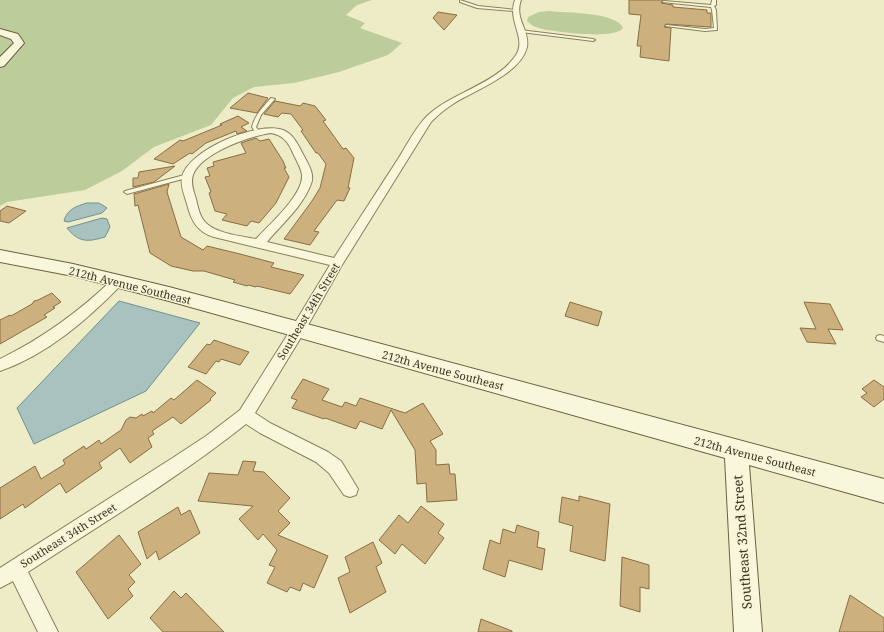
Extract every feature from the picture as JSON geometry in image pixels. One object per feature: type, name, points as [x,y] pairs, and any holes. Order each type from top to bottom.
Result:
[{"type":"street","name":"Southeast 34th Street","points":[[0,580],[16,568],[212,442],[245,415],[298,330],[337,263],[428,120],[442,108],[494,77],[514,62],[524,43],[521,31],[514,15],[516,5]]},
{"type":"street","points":[[0,32],[14,36],[19,40],[19,43],[0,64]]},
{"type":"street","points":[[259,244],[302,193],[308,178],[306,170],[291,141],[282,132],[275,130],[257,131],[208,153],[200,159],[186,181],[196,219],[205,229],[214,233],[259,244],[337,263]]},
{"type":"street","name":"212th Avenue Southeast","points":[[0,256],[73,270],[169,294],[884,491]]},
{"type":"street","points":[[0,365],[37,346],[67,327],[88,310],[118,281]]},
{"type":"street","points":[[245,415],[265,428],[322,457],[335,467],[350,489]]},
{"type":"street","name":"Southeast 32nd Street","points":[[736,451],[748,632]]},
{"type":"street","points":[[16,568],[48,632]]},
{"type":"lane","points":[[667,26],[705,30],[716,29],[714,10],[712,6],[714,5],[714,0]]},
{"type":"lane","points":[[461,1],[477,7],[516,5]]},
{"type":"lane","points":[[664,2],[695,2],[712,6]]},
{"type":"lane","points":[[521,31],[593,40]]},
{"type":"lane","points":[[257,131],[254,127],[256,119],[260,112],[273,98]]},
{"type":"lane","points":[[127,192],[188,176]]},
{"type":"green space","points":[[0,0],[372,0],[357,5],[346,15],[365,23],[360,28],[402,43],[388,55],[339,72],[294,83],[254,87],[233,98],[211,125],[154,147],[122,171],[85,190],[7,202],[0,206]]},
{"type":"green space","points":[[549,11],[601,16],[619,23],[623,28],[618,32],[609,34],[585,34],[542,29],[533,26],[527,21],[528,17],[539,12]]},
{"type":"water","points":[[87,203],[99,203],[107,208],[102,213],[68,222],[64,221],[65,217],[70,211]]},
{"type":"water","points":[[102,218],[107,219],[110,227],[105,237],[94,240],[84,240],[71,233],[67,228]]},
{"type":"water","points":[[119,301],[200,323],[146,391],[34,444],[17,408]]},
{"type":"building","points":[[629,0],[663,0],[661,3],[673,5],[673,7],[707,10],[707,13],[711,13],[711,27],[666,24],[664,27],[671,28],[669,61],[640,57],[641,46],[637,46],[641,15],[629,14]]},
{"type":"building","points":[[438,12],[457,15],[444,30],[433,18]]},
{"type":"building","points":[[248,93],[268,98],[257,113],[230,108]]},
{"type":"building","points":[[275,101],[300,106],[303,103],[315,106],[326,120],[323,121],[343,149],[346,148],[354,158],[348,188],[350,188],[344,201],[337,200],[314,231],[319,232],[310,245],[284,239],[320,188],[326,164],[318,153],[316,153],[301,131],[303,130],[291,114],[282,113],[278,117],[264,114]]},
{"type":"building","points":[[238,116],[249,123],[241,127],[247,131],[237,134],[236,131],[206,143],[192,154],[190,153],[173,164],[154,159],[180,140],[183,141],[222,125],[220,124]]},
{"type":"building","points":[[256,138],[260,141],[269,139],[283,161],[286,168],[284,168],[289,177],[276,203],[259,223],[251,221],[247,226],[222,220],[227,214],[215,211],[209,193],[211,192],[205,177],[210,176],[207,168],[214,166],[213,162],[246,153],[241,143]]},
{"type":"building","points":[[175,166],[154,182],[133,187],[133,178],[138,178],[139,172]]},
{"type":"building","points":[[169,184],[167,192],[181,237],[203,250],[207,246],[240,254],[274,263],[271,267],[304,275],[290,294],[257,286],[247,286],[233,282],[235,280],[204,271],[193,271],[171,266],[150,253],[138,205],[135,206],[134,194]]},
{"type":"building","points":[[7,206],[26,211],[9,223],[0,221],[0,211]]},
{"type":"building","points":[[52,293],[61,302],[44,315],[47,317],[0,344],[0,320],[10,315],[11,316],[32,304],[34,301]]},
{"type":"building","points":[[570,302],[602,312],[598,326],[565,316]]},
{"type":"building","points":[[804,302],[830,304],[843,330],[828,329],[836,344],[807,342],[800,328],[816,329]]},
{"type":"building","points":[[214,340],[249,352],[240,365],[221,359],[219,362],[216,361],[206,374],[188,367],[207,344],[210,345]]},
{"type":"building","points":[[303,379],[329,389],[322,400],[342,407],[345,402],[356,406],[360,398],[405,413],[423,403],[443,434],[430,441],[436,450],[436,465],[449,464],[450,474],[455,474],[457,500],[427,502],[426,483],[417,484],[415,450],[391,410],[382,429],[360,421],[356,429],[292,408],[297,400],[291,398]]},
{"type":"building","points":[[197,380],[216,393],[210,399],[211,400],[181,424],[173,417],[152,431],[154,434],[148,438],[152,447],[130,463],[120,448],[99,463],[102,468],[66,493],[60,483],[25,508],[23,504],[0,519],[0,488],[35,466],[41,479],[65,464],[63,460],[84,446],[86,449],[99,440],[101,444],[121,430],[126,420],[130,417],[136,418],[142,414],[143,416],[152,411],[153,413],[171,398],[174,400]]},
{"type":"building","points":[[874,380],[884,387],[884,399],[874,407],[861,397],[867,393],[862,389]]},
{"type":"building","points":[[243,461],[256,462],[253,471],[264,472],[290,498],[278,511],[290,523],[278,535],[328,556],[314,588],[303,583],[300,591],[290,587],[287,592],[267,583],[275,567],[269,565],[277,550],[263,534],[258,540],[239,519],[253,506],[198,501],[209,473],[238,475]]},
{"type":"building","points":[[579,496],[610,504],[605,561],[570,551],[573,526],[559,522],[562,497],[579,501]]},
{"type":"building","points":[[421,506],[444,524],[438,533],[444,538],[425,564],[402,544],[395,554],[379,540],[399,515],[408,523]]},
{"type":"building","points":[[178,507],[181,515],[190,510],[200,533],[159,560],[156,551],[147,559],[138,532]]},
{"type":"building","points":[[517,525],[539,532],[537,547],[545,549],[542,570],[509,560],[505,577],[483,569],[490,540],[500,544],[503,529],[515,533]]},
{"type":"building","points":[[119,535],[141,564],[129,575],[135,582],[128,589],[133,596],[108,619],[76,572]]},
{"type":"building","points":[[373,542],[382,563],[376,567],[386,592],[350,613],[338,578],[350,572],[345,557]]},
{"type":"building","points":[[622,557],[649,565],[649,589],[640,587],[640,612],[620,606]]},
{"type":"building","points":[[174,591],[181,598],[186,593],[224,632],[163,632],[150,618]]},
{"type":"building","points":[[850,595],[884,618],[884,632],[839,632]]},
{"type":"building","points":[[481,619],[512,631],[512,632],[478,632]]}]
